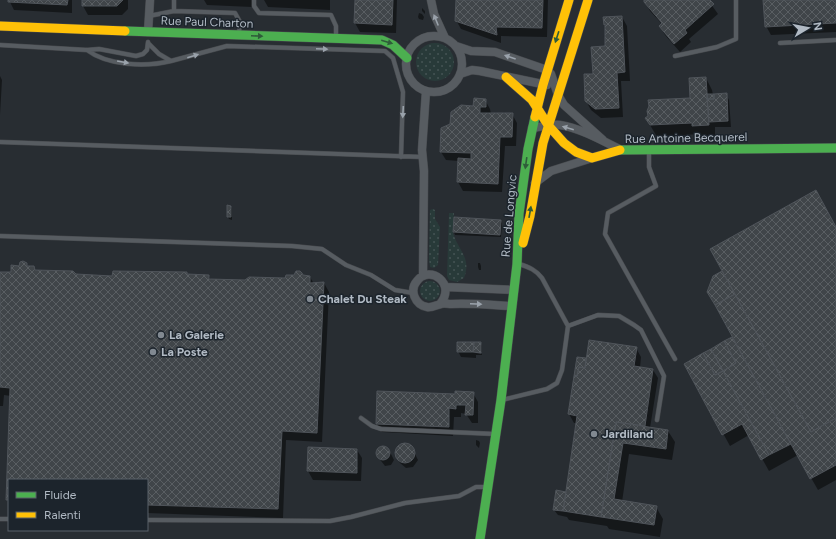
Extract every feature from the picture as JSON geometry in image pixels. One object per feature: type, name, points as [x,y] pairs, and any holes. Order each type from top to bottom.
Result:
[{"type":"street","points":[[148,32],[150,0]]},
{"type":"street","points":[[431,0],[434,14],[445,38]]},
{"type":"street","name":"Rue de Longvic","points":[[517,264],[519,214],[532,128],[542,85],[568,0]]},
{"type":"street","name":"Rue de Longvic","points":[[517,264],[530,216],[542,143],[588,0]]},
{"type":"street","name":"Rue Paul Charton","points":[[0,26],[183,34],[382,40],[390,42],[400,49],[407,58]]},
{"type":"street","points":[[456,46],[462,60],[460,74],[450,87],[442,91],[426,91],[418,87],[412,81],[406,66],[407,58],[409,50],[421,39],[433,36],[445,38],[456,46],[471,51],[495,52],[547,70],[551,74],[558,95],[564,105],[603,140]]},
{"type":"street","points":[[460,74],[472,70],[549,86],[554,84],[565,72]]},
{"type":"street","points":[[506,77],[537,107],[548,125],[564,143],[576,152],[592,158]]},
{"type":"street","points":[[423,276],[423,124],[426,91]]},
{"type":"street","points":[[532,128],[548,125],[560,125],[603,140],[621,150]]},
{"type":"street","name":"Rue Antoine Becquerel","points":[[592,158],[621,150],[836,148]]},
{"type":"street","points":[[535,183],[551,171],[592,158]]},
{"type":"street","points":[[480,538],[501,400],[517,264]]},
{"type":"street","points":[[423,276],[437,276],[443,281],[446,287],[444,299],[440,304],[434,307],[428,308],[421,305],[416,300],[413,293],[417,280],[423,276]]},
{"type":"street","points":[[446,287],[514,290]]},
{"type":"street","points":[[440,304],[512,306]]},
{"type":"lane","points":[[174,0],[174,11]]},
{"type":"lane","points":[[254,0],[254,6],[259,13],[331,15],[336,26],[336,39]]},
{"type":"lane","points":[[676,56],[717,47],[736,40],[736,0]]},
{"type":"lane","points":[[149,16],[174,11],[236,13],[240,22],[239,35]]},
{"type":"lane","points":[[0,45],[99,50],[136,56],[144,54],[147,50],[148,32]]},
{"type":"lane","points":[[780,43],[836,40]]},
{"type":"lane","points":[[148,43],[159,54],[171,61]]},
{"type":"lane","points":[[87,50],[96,57],[148,65],[171,61],[227,46],[385,51],[393,58],[404,92],[400,157]]},
{"type":"lane","points":[[0,142],[423,158]]},
{"type":"lane","points":[[649,150],[649,167],[656,186],[608,213],[605,234],[675,359]]},
{"type":"lane","points":[[0,236],[292,246],[322,249],[346,265],[371,275],[395,290],[413,293]]},
{"type":"lane","points":[[501,400],[547,389],[557,383],[562,370],[568,326],[540,275],[529,267],[517,264]]},
{"type":"lane","points":[[568,326],[598,315],[619,316],[641,330],[664,376],[657,420]]},
{"type":"lane","points":[[361,418],[372,426],[381,429],[495,434]]},
{"type":"lane","points":[[148,520],[330,521],[405,503],[459,496],[476,487],[487,487]]},
{"type":"shaded area","points":[[431,43],[439,43],[449,48],[453,55],[453,69],[449,76],[439,81],[431,81],[421,76],[419,73],[416,66],[416,58],[421,48],[424,46]]},
{"type":"shaded area","points":[[430,210],[435,210],[435,219],[440,227],[438,265],[434,268],[430,267],[429,259]]},
{"type":"shaded area","points":[[449,213],[454,213],[453,233],[463,254],[466,265],[464,278],[457,282],[449,280],[447,276]]},
{"type":"shaded area","points":[[430,281],[437,284],[440,291],[437,298],[430,301],[423,298],[420,291],[423,284]]},
{"type":"building","points":[[8,0],[68,0],[67,5],[8,2]]},
{"type":"building","points":[[82,0],[123,0],[117,6],[82,6]]},
{"type":"building","points":[[355,0],[393,0],[392,25],[354,23]]},
{"type":"building","points":[[456,0],[543,0],[542,28],[496,27],[497,35],[455,21]]},
{"type":"building","points":[[644,0],[710,0],[714,4],[685,30],[687,33],[674,44],[659,26],[662,23],[644,2]]},
{"type":"building","points":[[763,0],[836,0],[836,23],[765,27]]},
{"type":"building","points":[[622,16],[625,72],[617,73],[619,108],[595,109],[585,101],[584,74],[593,74],[591,47],[605,46],[605,24],[604,25],[603,17]]},
{"type":"building","points":[[706,77],[709,125],[692,126],[692,123],[650,125],[645,118],[648,116],[648,100],[690,98],[689,78]]},
{"type":"building","points":[[727,93],[728,121],[709,122],[707,99],[714,99],[714,94]]},
{"type":"building","points":[[707,94],[714,94],[714,99],[707,99]]},
{"type":"building","points":[[474,98],[486,99],[486,107],[480,107],[480,113],[513,113],[512,137],[500,137],[498,184],[457,182],[458,158],[471,159],[471,153],[440,152],[441,128],[450,124],[451,112],[461,105],[473,106]]},
{"type":"building","points":[[816,190],[836,227],[836,418],[811,432],[710,249]]},
{"type":"building","points":[[227,205],[231,206],[231,217],[227,217]]},
{"type":"building","points":[[454,217],[501,220],[500,235],[453,232]]},
{"type":"building","name":"La Galerie","points":[[23,261],[27,263],[27,266],[34,266],[35,270],[73,271],[76,274],[112,276],[113,271],[187,272],[187,274],[209,275],[209,279],[245,280],[249,277],[285,278],[286,275],[294,275],[296,271],[300,271],[303,275],[310,276],[310,283],[324,282],[317,433],[282,431],[278,509],[148,505],[148,479],[8,479],[8,500],[6,500],[10,388],[0,387],[0,272],[11,272],[11,265],[19,266],[20,262]]},
{"type":"building","points":[[722,271],[735,294],[715,305],[707,292],[713,276]]},
{"type":"building","points":[[735,294],[811,432],[836,418],[836,465],[810,479],[715,305]]},
{"type":"building","points":[[732,337],[791,444],[769,455],[723,371],[736,363],[724,341]]},
{"type":"building","name":"Jardiland","points":[[589,340],[637,347],[634,366],[653,369],[645,426],[616,422],[601,517],[563,511],[577,416],[568,414],[574,376],[577,376],[579,367],[585,368]]},
{"type":"building","points":[[724,341],[736,363],[723,371],[711,349]]},
{"type":"building","points":[[457,342],[474,342],[473,352],[457,352]]},
{"type":"building","points":[[474,342],[481,342],[481,353],[473,352]]},
{"type":"building","points":[[711,349],[723,371],[715,375],[703,353]]},
{"type":"building","points":[[703,353],[715,375],[723,371],[769,455],[761,460],[742,424],[722,435],[684,364]]},
{"type":"building","points":[[577,357],[586,358],[585,368],[579,367],[577,376],[574,376]]},
{"type":"building","points":[[377,391],[455,394],[455,391],[474,392],[473,415],[465,415],[466,405],[456,405],[456,409],[449,408],[449,427],[376,424]]},
{"type":"building","points":[[616,422],[668,430],[666,449],[623,443],[614,499],[657,506],[654,525],[601,517]]},
{"type":"building","points":[[405,443],[412,446],[415,453],[412,460],[405,463],[398,460],[395,453],[398,446]]},
{"type":"building","points":[[380,446],[386,446],[390,450],[390,456],[386,460],[380,460],[376,456],[376,450]]},
{"type":"building","points":[[308,447],[357,449],[357,473],[307,471]]},
{"type":"building","points":[[556,490],[566,492],[563,511],[553,510]]},
{"type":"traffic: fast","points":[[125,31],[382,40],[393,45],[407,58]]},
{"type":"traffic: fast","points":[[480,539],[501,400],[517,264],[519,214],[528,149],[535,117]]},
{"type":"traffic: fast","points":[[620,150],[836,148]]},
{"type":"traffic: slow","points":[[535,117],[543,85],[569,0]]},
{"type":"traffic: slow","points":[[523,243],[530,216],[543,143],[588,0]]},
{"type":"traffic: slow","points":[[0,26],[125,31]]},
{"type":"traffic: slow","points":[[506,77],[532,100],[548,125],[564,143],[576,152],[592,158],[620,150]]},
{"type":"place","name":"Chalet Du Steak","points":[[310,299]]},
{"type":"place","name":"La Galerie","points":[[161,335]]},
{"type":"place","name":"La Poste","points":[[153,352]]},
{"type":"place","name":"Jardiland","points":[[594,434]]}]
